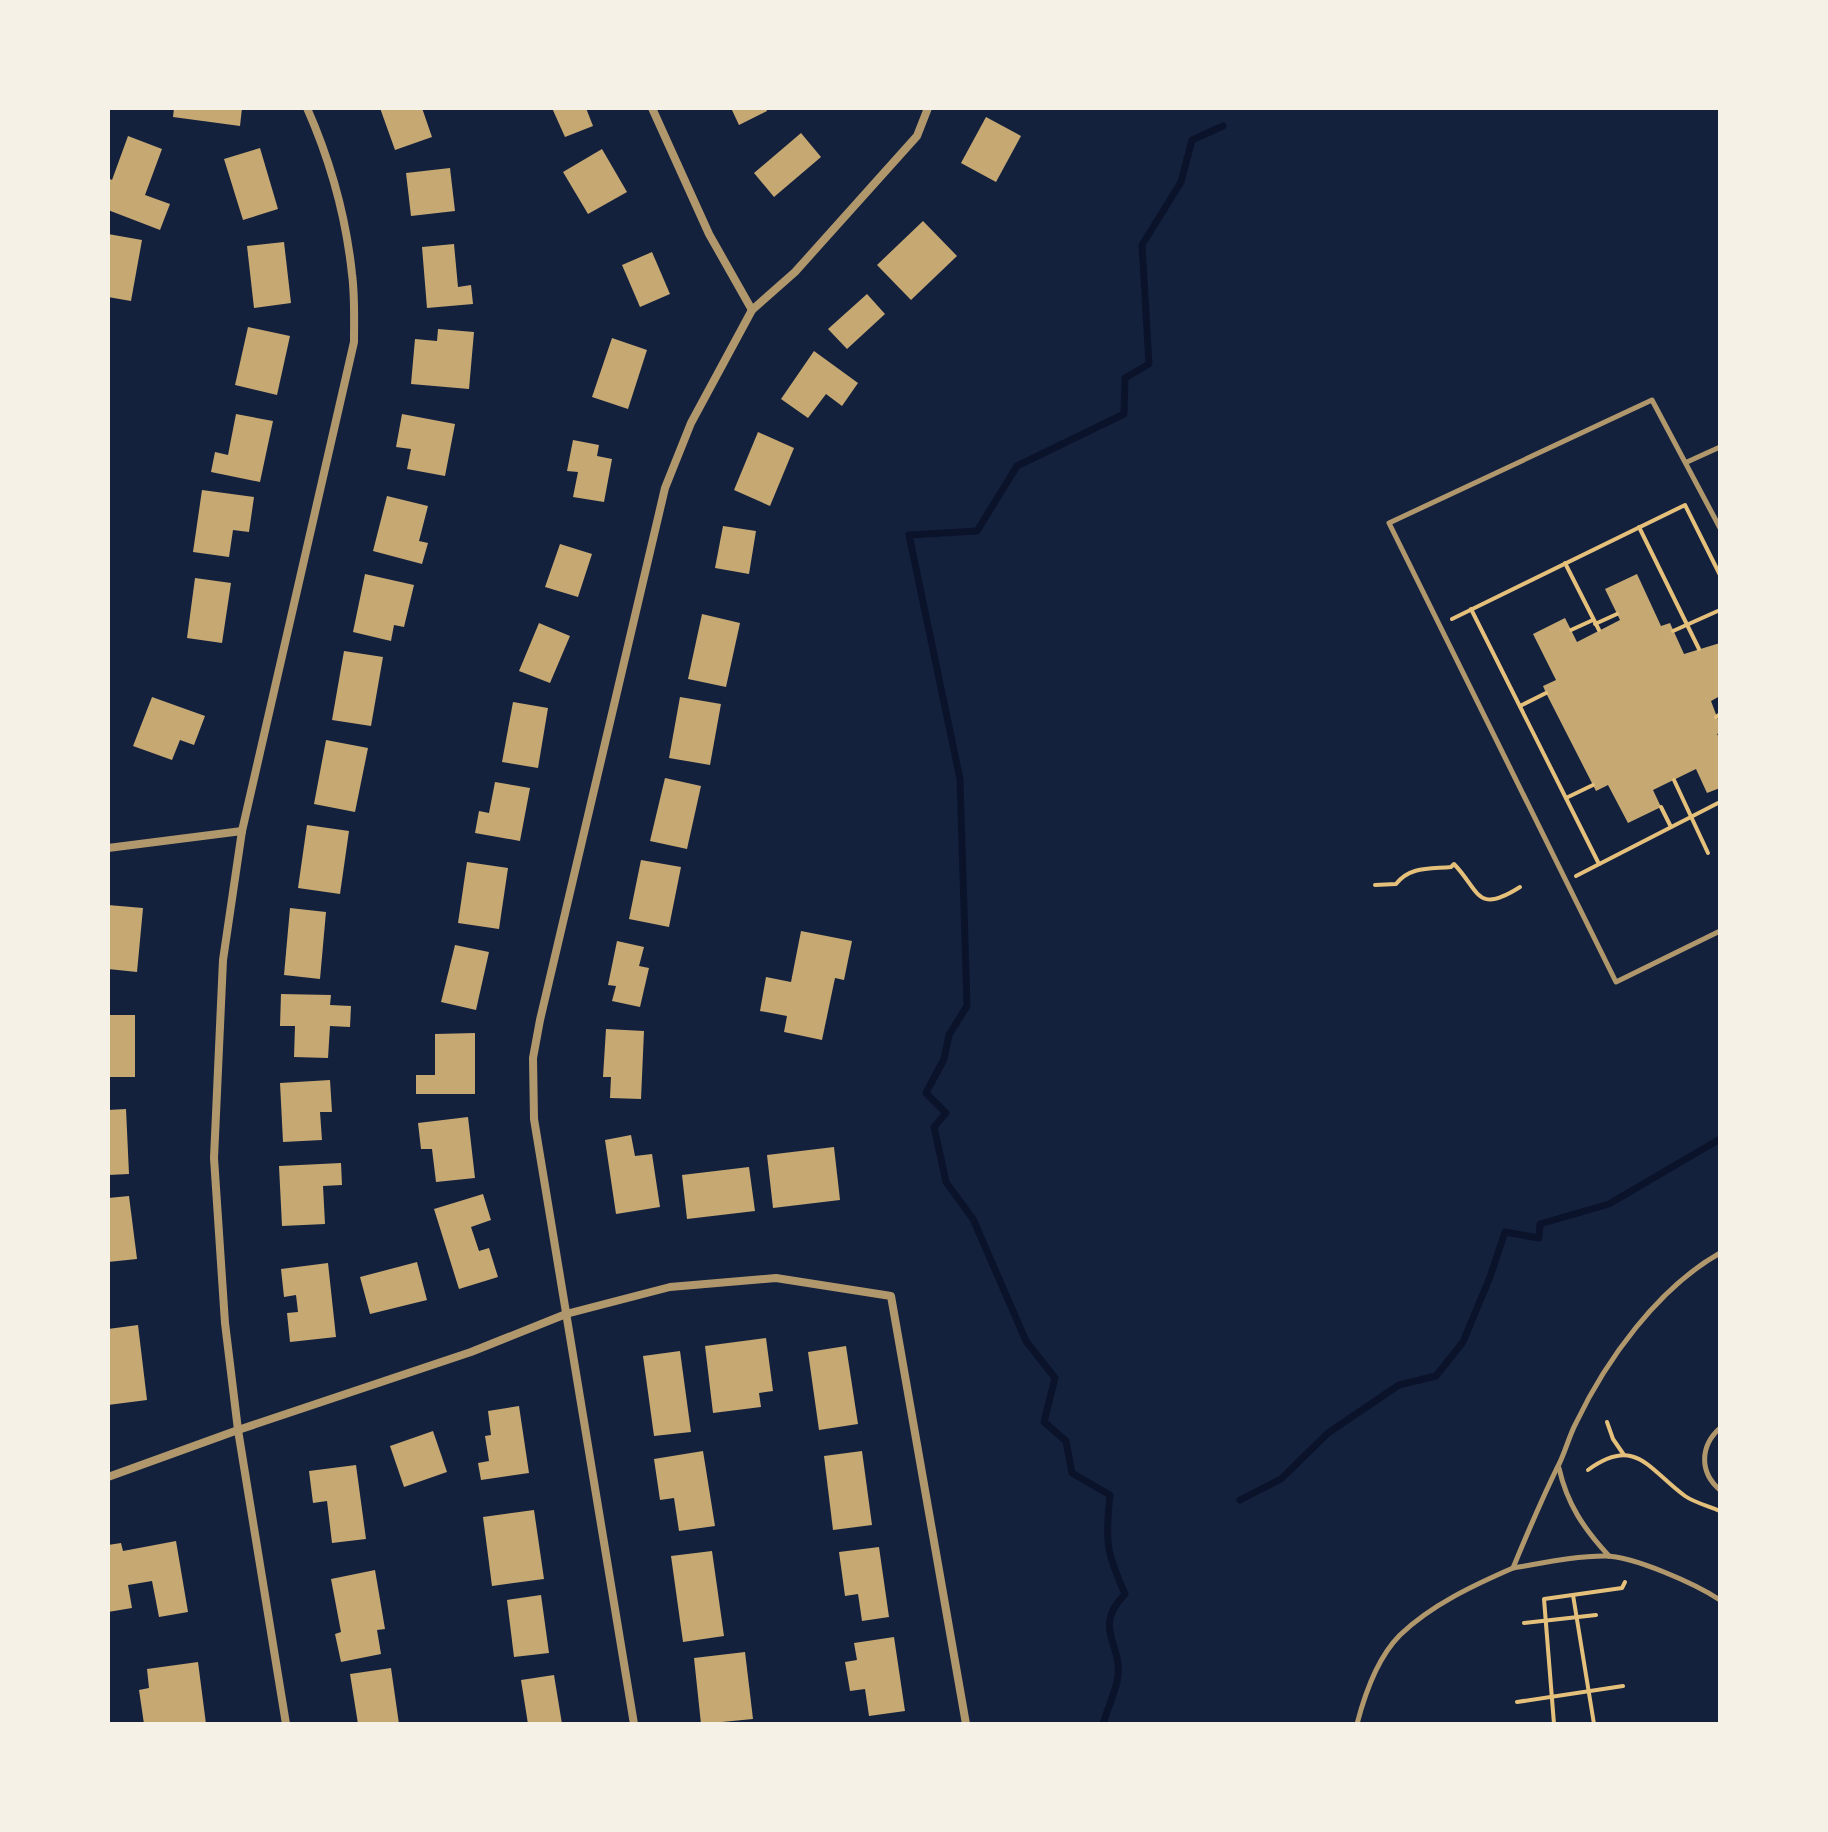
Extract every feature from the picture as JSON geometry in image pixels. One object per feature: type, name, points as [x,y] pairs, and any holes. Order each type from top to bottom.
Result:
[{"type":"street","points":[[286,1724],[238,1430],[225,1323],[214,1158],[223,960],[242,831],[354,342],[353,276],[344,219],[321,140],[307,108]]},
{"type":"street","points":[[652,108],[709,234],[752,310]]},
{"type":"street","points":[[634,1724],[534,1119],[533,1058],[665,488],[691,423],[752,310],[795,272],[917,136],[928,108]]},
{"type":"street","points":[[108,848],[242,831]]},
{"type":"street","points":[[108,1477],[471,1352],[566,1314],[670,1287],[776,1278],[891,1296],[966,1724]]},
{"type":"lane","points":[[1720,528],[1652,400],[1389,523],[1616,982],[1720,931]]},
{"type":"lane","points":[[1687,462],[1720,447]]},
{"type":"lane","points":[[1513,1568],[1544,1491],[1602,1375],[1630,1335],[1665,1296],[1720,1253]]},
{"type":"lane","points":[[1720,1428],[1710,1438],[1704,1459],[1710,1479],[1720,1490]]},
{"type":"lane","points":[[1558,1467],[1565,1494],[1576,1517],[1609,1556]]},
{"type":"lane","points":[[1357,1724],[1365,1693],[1388,1650],[1400,1635],[1453,1598],[1513,1568],[1609,1556],[1673,1576],[1720,1600]]},
{"type":"path","points":[[1439,625],[1685,505],[1720,575]]},
{"type":"path","points":[[1639,527],[1699,649]]},
{"type":"path","points":[[1565,563],[1599,630]]},
{"type":"path","points":[[1471,609],[1599,864]]},
{"type":"path","points":[[1673,631],[1720,610]]},
{"type":"path","points":[[1571,630],[1617,614]]},
{"type":"path","points":[[1520,706],[1546,693]]},
{"type":"path","points":[[1674,780],[1708,853]]},
{"type":"path","points":[[1566,798],[1593,785]]},
{"type":"path","points":[[1566,881],[1720,802]]},
{"type":"path","points":[[1661,807],[1671,827]]},
{"type":"path","points":[[1375,885],[1396,884],[1407,872],[1438,866],[1451,867],[1454,864],[1475,893],[1488,900],[1499,900],[1520,887]]},
{"type":"path","points":[[1607,1422],[1613,1439],[1624,1455]]},
{"type":"path","points":[[1588,1470],[1607,1458],[1624,1455],[1637,1459],[1660,1471],[1692,1501],[1720,1511]]},
{"type":"path","points":[[1554,1724],[1544,1599],[1622,1588],[1625,1582]]},
{"type":"path","points":[[1573,1595],[1594,1724]]},
{"type":"path","points":[[1524,1623],[1596,1615]]},
{"type":"path","points":[[1517,1702],[1623,1686]]},
{"type":"building","points":[[174,108],[242,108],[240,126],[173,117]]},
{"type":"building","points":[[380,108],[422,108],[432,137],[395,150]]},
{"type":"building","points":[[552,108],[586,108],[593,126],[565,137]]},
{"type":"building","points":[[731,108],[766,108],[767,111],[739,125]]},
{"type":"building","points":[[986,117],[1021,136],[996,182],[961,163]]},
{"type":"building","points":[[801,133],[821,157],[774,197],[754,173]]},
{"type":"building","points":[[128,136],[162,149],[145,195],[170,204],[160,230],[108,210],[108,178],[112,180]]},
{"type":"building","points":[[260,148],[278,209],[243,220],[224,159]]},
{"type":"building","points":[[602,149],[627,192],[588,214],[563,172]]},
{"type":"building","points":[[450,168],[455,211],[411,216],[406,173]]},
{"type":"building","points":[[923,221],[957,256],[911,300],[877,265]]},
{"type":"building","points":[[108,234],[142,240],[131,301],[108,297]]},
{"type":"building","points":[[284,242],[291,303],[254,308],[247,246]]},
{"type":"building","points":[[454,244],[458,287],[471,285],[473,304],[427,308],[422,247]]},
{"type":"building","points":[[652,252],[670,294],[640,307],[622,265]]},
{"type":"building","points":[[867,294],[885,314],[847,349],[828,329]]},
{"type":"building","points":[[248,327],[290,336],[277,395],[235,385]]},
{"type":"building","points":[[438,329],[474,332],[469,389],[411,384],[415,339],[437,341]]},
{"type":"building","points":[[612,338],[647,350],[628,409],[592,397]]},
{"type":"building","points":[[814,351],[858,383],[842,406],[826,394],[808,418],[781,399]]},
{"type":"building","points":[[236,414],[273,421],[260,482],[211,472],[215,452],[228,455]]},
{"type":"building","points":[[402,414],[455,424],[445,476],[407,469],[411,449],[396,447]]},
{"type":"building","points":[[758,432],[794,448],[770,506],[734,490]]},
{"type":"building","points":[[573,440],[599,445],[597,456],[612,459],[604,502],[573,497],[578,472],[567,471]]},
{"type":"building","points":[[202,490],[254,497],[249,532],[233,530],[229,557],[193,552]]},
{"type":"building","points":[[387,496],[428,506],[419,541],[428,543],[422,564],[373,551]]},
{"type":"building","points":[[723,526],[756,531],[749,574],[715,568]]},
{"type":"building","points":[[560,544],[592,554],[578,597],[545,587]]},
{"type":"building","points":[[365,574],[414,585],[404,627],[394,625],[391,641],[353,632]]},
{"type":"building","points":[[1637,574],[1661,626],[1670,623],[1684,654],[1720,643],[1720,696],[1711,701],[1720,725],[1720,733],[1717,734],[1720,739],[1720,788],[1707,793],[1696,769],[1653,790],[1661,807],[1628,823],[1608,785],[1596,791],[1546,693],[1543,686],[1556,680],[1533,634],[1565,618],[1577,642],[1620,620],[1605,589]]},
{"type":"building","points":[[195,578],[231,583],[222,643],[187,638]]},
{"type":"building","points":[[702,614],[740,623],[726,687],[688,679]]},
{"type":"building","points":[[539,623],[570,636],[550,683],[519,671]]},
{"type":"building","points":[[344,651],[383,657],[371,726],[332,720]]},
{"type":"building","points":[[152,697],[205,716],[194,745],[180,740],[172,760],[133,746]]},
{"type":"building","points":[[680,697],[721,704],[710,765],[669,758]]},
{"type":"building","points":[[513,702],[548,708],[538,768],[502,762]]},
{"type":"building","points":[[326,740],[368,748],[355,812],[314,804]]},
{"type":"building","points":[[665,778],[701,786],[687,849],[650,841]]},
{"type":"building","points":[[495,782],[530,788],[520,841],[475,833],[479,811],[489,813]]},
{"type":"building","points":[[307,825],[349,831],[340,894],[298,888]]},
{"type":"building","points":[[641,860],[681,867],[669,927],[629,919]]},
{"type":"building","points":[[467,862],[508,868],[499,929],[458,923]]},
{"type":"building","points":[[108,905],[143,908],[137,972],[108,969]]},
{"type":"building","points":[[290,908],[326,912],[320,979],[284,975]]},
{"type":"building","points":[[801,931],[852,941],[844,980],[835,978],[822,1040],[784,1032],[787,1016],[760,1011],[766,977],[791,982]]},
{"type":"building","points":[[617,941],[644,947],[639,966],[649,968],[640,1007],[612,1001],[616,986],[608,985]]},
{"type":"building","points":[[455,945],[489,952],[476,1010],[441,1002]]},
{"type":"building","points":[[281,994],[331,995],[330,1005],[351,1006],[350,1027],[330,1026],[328,1058],[294,1057],[295,1026],[280,1026]]},
{"type":"building","points":[[108,1015],[135,1015],[135,1077],[108,1077]]},
{"type":"building","points":[[606,1029],[644,1031],[641,1099],[610,1098],[611,1077],[603,1077]]},
{"type":"building","points":[[475,1033],[475,1094],[416,1094],[416,1075],[435,1075],[435,1034]]},
{"type":"building","points":[[330,1080],[332,1112],[320,1112],[322,1140],[283,1142],[280,1083]]},
{"type":"building","points":[[126,1109],[129,1174],[108,1175],[108,1110]]},
{"type":"building","points":[[468,1117],[475,1178],[436,1182],[432,1149],[421,1149],[418,1123]]},
{"type":"building","points":[[631,1135],[635,1156],[652,1154],[660,1207],[616,1214],[605,1140]]},
{"type":"building","points":[[834,1147],[840,1200],[773,1208],[767,1155]]},
{"type":"building","points":[[341,1163],[342,1185],[323,1186],[325,1224],[282,1226],[279,1166]]},
{"type":"building","points":[[749,1167],[755,1211],[687,1219],[682,1175]]},
{"type":"building","points":[[483,1194],[491,1220],[471,1227],[479,1251],[489,1248],[498,1277],[459,1289],[434,1209]]},
{"type":"building","points":[[129,1196],[137,1259],[108,1262],[108,1198]]},
{"type":"building","points":[[417,1262],[427,1300],[370,1314],[360,1277]]},
{"type":"building","points":[[328,1263],[336,1337],[290,1342],[287,1313],[298,1312],[296,1295],[284,1297],[281,1269]]},
{"type":"building","points":[[138,1325],[147,1400],[108,1405],[108,1329]]},
{"type":"building","points":[[766,1338],[773,1391],[759,1393],[761,1407],[713,1413],[705,1346]]},
{"type":"building","points":[[846,1346],[858,1424],[819,1430],[808,1352]]},
{"type":"building","points":[[680,1351],[691,1432],[654,1436],[643,1356]]},
{"type":"building","points":[[519,1406],[529,1473],[481,1480],[478,1463],[489,1461],[485,1436],[491,1435],[488,1411]]},
{"type":"building","points":[[433,1431],[447,1472],[404,1487],[390,1446]]},
{"type":"building","points":[[703,1451],[715,1526],[679,1531],[674,1498],[660,1500],[654,1459]]},
{"type":"building","points":[[862,1451],[872,1525],[833,1530],[824,1456]]},
{"type":"building","points":[[356,1465],[366,1539],[332,1543],[327,1501],[313,1503],[309,1471]]},
{"type":"building","points":[[534,1510],[544,1579],[492,1586],[483,1517]]},
{"type":"building","points":[[176,1541],[188,1612],[159,1617],[152,1581],[128,1585],[132,1608],[108,1612],[108,1545],[121,1543],[123,1551]]},
{"type":"building","points":[[879,1547],[889,1617],[862,1621],[858,1594],[845,1596],[839,1552]]},
{"type":"building","points":[[712,1551],[724,1636],[683,1642],[671,1556]]},
{"type":"building","points":[[375,1570],[385,1629],[377,1630],[381,1654],[341,1662],[335,1634],[341,1632],[331,1579]]},
{"type":"building","points":[[541,1595],[549,1653],[514,1657],[507,1600]]},
{"type":"building","points":[[894,1637],[905,1711],[869,1716],[865,1689],[850,1691],[845,1662],[857,1660],[854,1643]]},
{"type":"building","points":[[745,1652],[753,1719],[701,1724],[694,1658]]},
{"type":"building","points":[[198,1662],[206,1724],[144,1724],[139,1690],[149,1688],[147,1669]]},
{"type":"building","points":[[391,1668],[399,1724],[358,1724],[350,1674]]},
{"type":"building","points":[[554,1675],[562,1724],[528,1724],[521,1680]]},
{"type":"waterway","points":[[1103,1724],[1118,1676],[1109,1626],[1115,1606],[1125,1594],[1108,1546],[1110,1495],[1072,1473],[1066,1441],[1044,1422],[1055,1378],[1026,1341],[973,1219],[946,1182],[934,1127],[946,1113],[926,1093],[944,1059],[949,1035],[967,1006],[960,779],[909,535],[977,531],[1017,466],[1124,414],[1125,378],[1149,364],[1142,245],[1181,182],[1192,140],[1223,126]]},
{"type":"waterway","points":[[1240,1500],[1281,1479],[1328,1433],[1399,1385],[1436,1376],[1463,1342],[1505,1232],[1539,1238],[1540,1224],[1609,1204],[1720,1139]]}]
